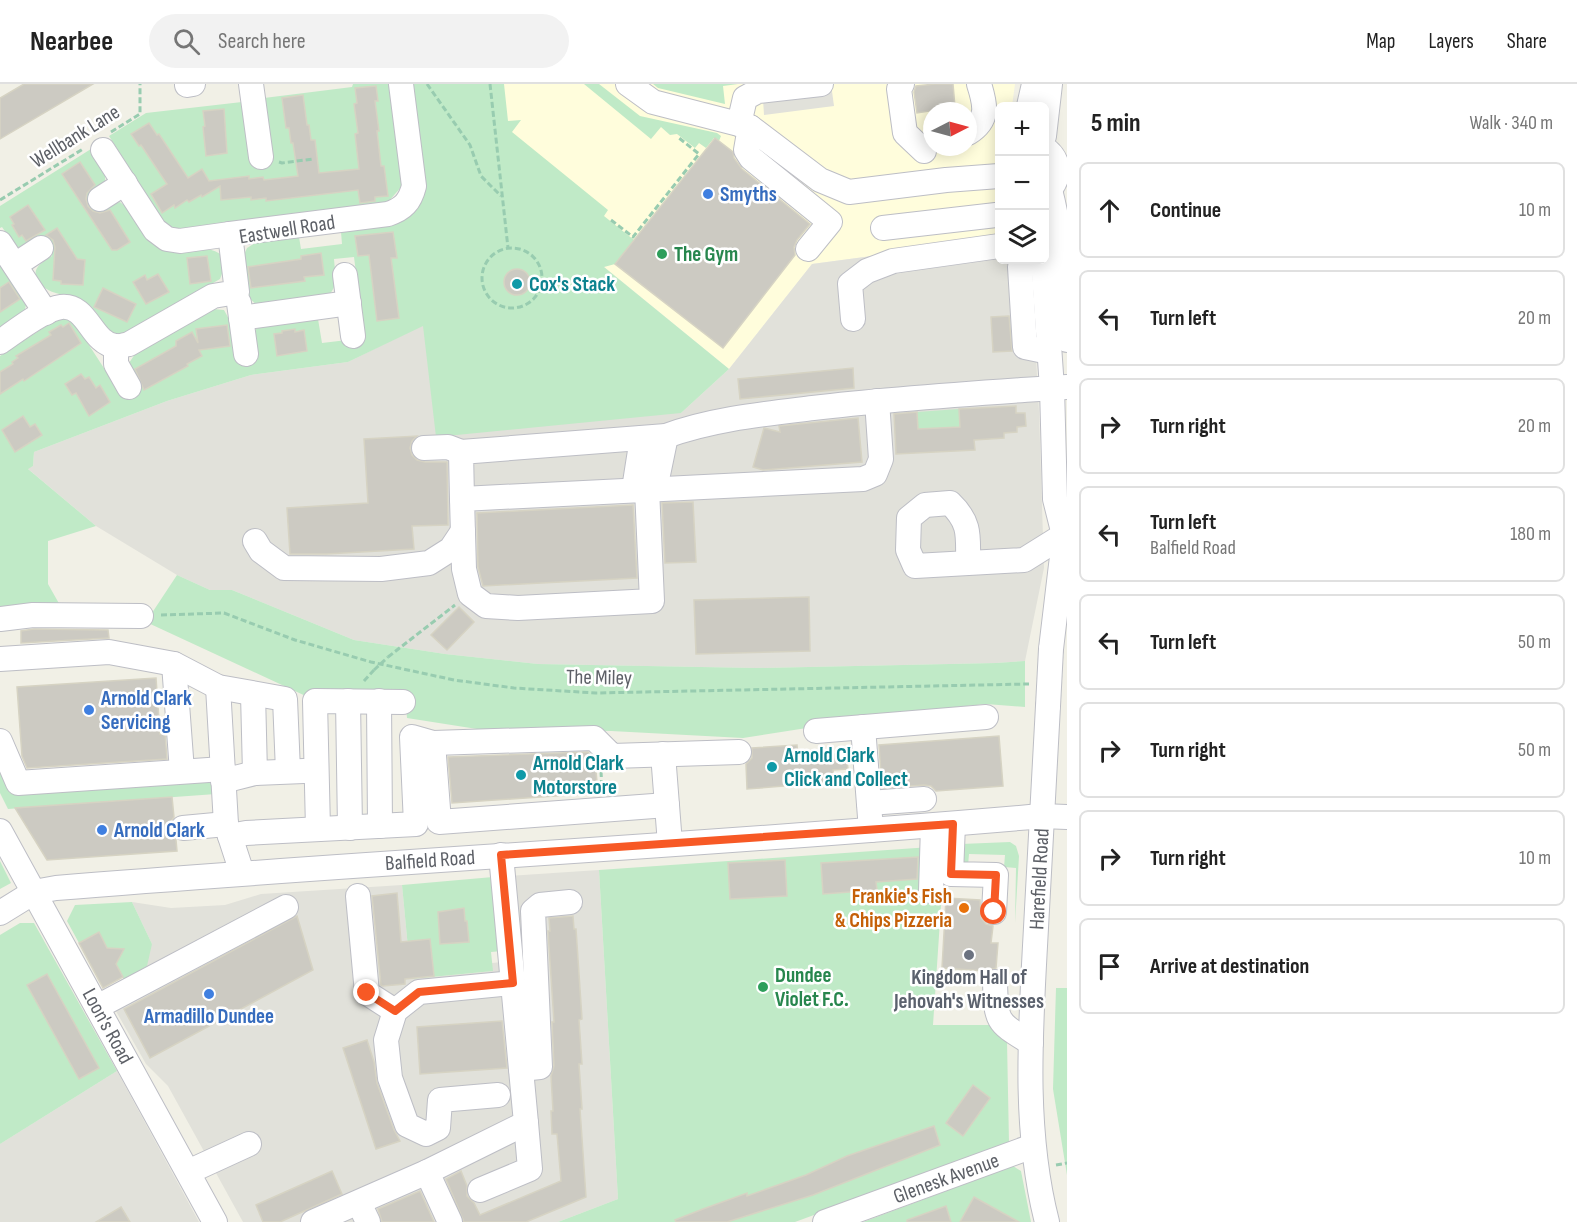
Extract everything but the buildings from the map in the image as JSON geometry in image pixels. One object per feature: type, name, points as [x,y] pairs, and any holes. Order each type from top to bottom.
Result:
[{"type":"street","points":[[187,85],[193,84]]},
{"type":"street","points":[[251,84],[261,157]]},
{"type":"street","name":"Eastwell Road","points":[[246,354],[230,234],[388,214],[400,210],[411,199],[414,186],[401,84]]},
{"type":"street","points":[[628,84],[653,102],[745,125],[820,180],[849,192],[995,176]]},
{"type":"street","points":[[808,249],[830,222],[751,158],[746,150],[745,98],[758,91],[821,84]]},
{"type":"street","points":[[902,84],[899,89],[905,133],[923,142]]},
{"type":"street","points":[[977,127],[984,118],[983,95],[979,84]]},
{"type":"street","points":[[1030,102],[1034,84]]},
{"type":"street","points":[[1048,102],[1050,84]]},
{"type":"street","points":[[101,142],[155,230],[167,239],[180,241],[230,234]]},
{"type":"street","name":"Harefield Road","points":[[1049,153],[1055,159],[1058,167],[1058,175],[1049,189]]},
{"type":"street","points":[[931,156],[951,220]]},
{"type":"street","points":[[776,179],[790,158]]},
{"type":"street","points":[[100,199],[125,183]]},
{"type":"street","name":"Harefield Road","points":[[1047,1222],[1033,1146],[1031,1043],[1050,649],[1066,529],[1055,499],[1059,387],[1058,346],[1063,267],[1058,220],[1049,197]]},
{"type":"street","points":[[883,228],[995,214]]},
{"type":"street","points":[[0,243],[46,313]]},
{"type":"street","points":[[853,319],[850,284],[867,271],[893,261],[995,247]]},
{"type":"street","points":[[15,266],[41,248]]},
{"type":"street","points":[[1027,264],[1020,267],[1024,347],[1058,346]]},
{"type":"street","name":"Harefield Road","points":[[1044,264],[1058,346]]},
{"type":"street","points":[[345,275],[353,336]]},
{"type":"street","points":[[0,342],[46,313],[61,307],[74,309],[84,317],[101,341],[116,346],[129,344],[213,296],[237,292]]},
{"type":"street","points":[[241,318],[349,303]]},
{"type":"street","points":[[116,346],[116,364],[129,387]]},
{"type":"street","points":[[424,448],[448,447],[461,452],[654,437],[763,414],[877,401],[1059,387]]},
{"type":"street","points":[[462,499],[862,479],[875,474],[881,459],[877,401]]},
{"type":"street","points":[[461,452],[464,569],[470,594],[486,606],[518,608],[652,602],[645,489],[654,437]]},
{"type":"street","points":[[968,563],[1023,560],[1066,529]]},
{"type":"street","points":[[255,541],[261,551],[284,568],[381,569],[429,564],[451,549],[463,531]]},
{"type":"street","points":[[0,619],[33,615],[141,616]]},
{"type":"street","points":[[0,659],[109,652],[174,664],[218,687],[285,699],[288,771]]},
{"type":"street","points":[[174,664],[182,771]]},
{"type":"street","points":[[218,687],[228,830],[242,873]]},
{"type":"street","points":[[253,693],[255,773]]},
{"type":"street","points":[[318,829],[315,701],[403,702]]},
{"type":"street","points":[[348,701],[350,828]]},
{"type":"street","points":[[379,701],[380,826]]},
{"type":"street","points":[[816,731],[986,717]]},
{"type":"street","points":[[863,727],[871,830]]},
{"type":"street","points":[[183,828],[246,833],[416,824],[412,737],[433,743],[594,738],[612,756],[739,752]]},
{"type":"street","points":[[0,741],[18,783],[182,771],[223,775],[316,770]]},
{"type":"street","points":[[433,743],[439,822],[667,805]]},
{"type":"street","points":[[663,754],[670,844]]},
{"type":"street","points":[[869,803],[924,799]]},
{"type":"street","name":"Balfield Road","points":[[34,892],[56,888],[242,873],[943,825],[1042,816],[1067,817]]},
{"type":"street","points":[[469,820],[472,857]]},
{"type":"street","points":[[932,891],[943,825]]},
{"type":"street","points":[[943,825],[951,874],[996,875],[994,912]]},
{"type":"street","name":"Loon's Road","points":[[0,831],[215,1222]]},
{"type":"street","points":[[480,1190],[530,1169],[501,855]]},
{"type":"street","points":[[0,913],[34,892]]},
{"type":"street","points":[[358,897],[367,993],[395,1011]]},
{"type":"street","points":[[521,1069],[540,1067],[533,911],[540,905],[570,902]]},
{"type":"street","points":[[98,1007],[286,907]]},
{"type":"street","points":[[995,982],[996,1009],[1003,1025],[1031,1043]]},
{"type":"street","points":[[498,1095],[440,1100],[438,1128],[426,1134],[407,1125],[390,1078],[386,1040],[395,1011],[419,992],[513,983]]},
{"type":"street","points":[[313,1222],[364,1212],[427,1172],[526,1123]]},
{"type":"street","points":[[188,1172],[249,1144]]},
{"type":"street","name":"Glenesk Avenue","points":[[825,1222],[1033,1146]]},
{"type":"street","points":[[427,1172],[450,1222]]},
{"type":"path","name":"Wellbank Lane","points":[[0,200],[101,142],[140,114],[141,84]]},
{"type":"path","points":[[427,84],[470,145],[481,176],[502,197]]},
{"type":"path","points":[[490,84],[508,248]]},
{"type":"path","points":[[611,220],[633,237],[699,154],[679,138]]},
{"type":"path","points":[[261,157],[272,158],[282,163],[313,159]]},
{"type":"path","points":[[508,248],[518,248],[534,257],[542,273],[539,292],[526,305],[517,308],[507,307],[491,298],[483,282],[483,272],[492,256],[508,248]]},
{"type":"path","points":[[374,670],[470,594]]},
{"type":"path","name":"The Miley","points":[[141,616],[224,613],[295,640],[371,662],[454,680],[514,688],[596,693],[1038,684]]},
{"type":"path","points":[[603,811],[600,772],[612,756]]},
{"type":"shaded area","points":[[496,84],[1015,84],[1013,102],[995,102],[995,240],[812,264],[729,369],[603,266],[507,175]]},
{"type":"shaded area","points":[[762,84],[831,84],[834,106],[764,115]]},
{"type":"shaded area","points":[[995,240],[995,264],[1030,264],[1039,412],[1044,568],[1025,661],[756,668],[538,664],[445,654],[354,640],[232,590],[210,590],[177,575],[96,526],[27,468],[33,466],[34,452],[167,401],[251,375],[348,362],[423,325],[681,413],[729,369],[812,264]]},
{"type":"shaded area","points":[[599,870],[618,1199],[558,1222],[346,1222],[344,1220],[341,1222],[243,1222],[168,1086],[146,1064],[104,990],[124,980],[152,944],[132,902],[171,908],[225,905],[261,894],[402,885],[411,979],[492,971],[492,963],[502,962],[493,877]]},
{"type":"shaded area","points":[[117,1071],[199,1222],[0,1222],[0,1144]]},
{"type":"green space","points":[[353,84],[390,84],[403,185],[388,202],[173,229],[165,224],[109,136],[146,113],[242,102],[250,161],[271,158],[264,98],[352,87]]},
{"type":"green space","points":[[410,84],[504,84],[508,121],[521,120],[512,132],[608,210],[604,216],[634,240],[615,264],[604,267],[729,369],[681,413],[436,437],[423,326],[348,362],[251,375],[167,401],[34,452],[33,466],[28,469],[96,526],[48,541],[48,584],[61,607],[0,612],[0,356],[57,319],[67,319],[76,325],[122,396],[129,363],[135,354],[213,309],[224,310],[230,321],[236,360],[256,329],[260,327],[318,319],[322,343],[364,338],[354,257],[334,259],[335,283],[328,296],[257,305],[249,298],[243,257],[247,248],[255,243],[299,237],[301,249],[342,244],[341,232],[406,215]]},
{"type":"green space","points":[[584,84],[599,84],[640,116],[717,133],[721,136],[719,141],[714,138],[706,148],[699,143],[695,148],[677,134],[670,135],[661,127],[651,139]]},
{"type":"green space","points":[[653,84],[738,84],[723,86],[725,104],[658,88]]},
{"type":"green space","points":[[91,149],[104,170],[104,185],[112,204],[120,202],[126,207],[145,235],[168,250],[213,250],[220,254],[223,271],[220,279],[122,335],[111,331],[88,304],[76,298],[55,293],[38,281],[37,269],[52,256],[41,239],[25,248],[16,247],[2,227],[0,228],[0,206]]},
{"type":"green space","points":[[0,265],[26,305],[24,313],[0,328]]},
{"type":"green space","points":[[959,409],[960,427],[918,429],[917,412]]},
{"type":"green space","points":[[177,575],[210,590],[232,590],[354,640],[445,654],[538,664],[756,668],[1025,661],[1025,707],[986,704],[909,712],[743,738],[611,731],[477,729],[407,718],[405,692],[367,689],[310,698],[146,622]]},
{"type":"green space","points":[[0,771],[201,778],[210,783],[216,794],[8,809],[0,793]]},
{"type":"green space","points":[[1010,842],[1016,846],[1019,856],[1015,923],[1016,868],[1004,867],[1005,855],[969,854],[968,866],[961,862],[961,844]]},
{"type":"green space","points":[[945,846],[933,1025],[998,1025],[1007,1041],[1009,1143],[795,1222],[558,1222],[618,1199],[599,870]]},
{"type":"green space","points":[[0,861],[11,883],[0,889]]},
{"type":"green space","points":[[493,877],[502,951],[491,952],[493,971],[411,979],[402,885]]},
{"type":"green space","points":[[132,902],[152,944],[147,966],[124,980],[113,960],[121,954],[119,949],[109,952],[98,933],[79,943],[67,921],[75,905]]},
{"type":"green space","points":[[20,923],[34,923],[117,1071],[0,1144],[0,935]]},
{"type":"green space","points":[[1056,988],[1067,988],[1067,1175],[1053,1089]]},
{"type":"green space","points":[[1013,1166],[1021,1171],[1031,1222],[863,1222]]},
{"type":"place","name":"Smyths","points":[[708,194]]},
{"type":"place","name":"The Gym","points":[[662,254]]},
{"type":"place","name":"Cox's Stack","points":[[517,284]]},
{"type":"place","name":"Arnold Clark Servicing","points":[[89,710]]},
{"type":"place","name":"Arnold Clark Click and Collect","points":[[772,767]]},
{"type":"place","name":"Arnold Clark Motorstore","points":[[521,775]]},
{"type":"place","name":"Arnold Clark","points":[[102,830]]},
{"type":"place","name":"Frankie's Fish & Chips Pizzeria","points":[[964,908]]},
{"type":"place","name":"Kingdom Hall of Jehovah's Witnesses","points":[[969,955]]},
{"type":"place","name":"Dundee Violet F.C.","points":[[763,987]]},
{"type":"place","name":"Armadillo Dundee","points":[[209,994]]},
{"type":"route","points":[[367,993],[395,1011],[419,992],[513,983],[501,855],[953,824],[951,874],[996,875],[994,912]]}]
